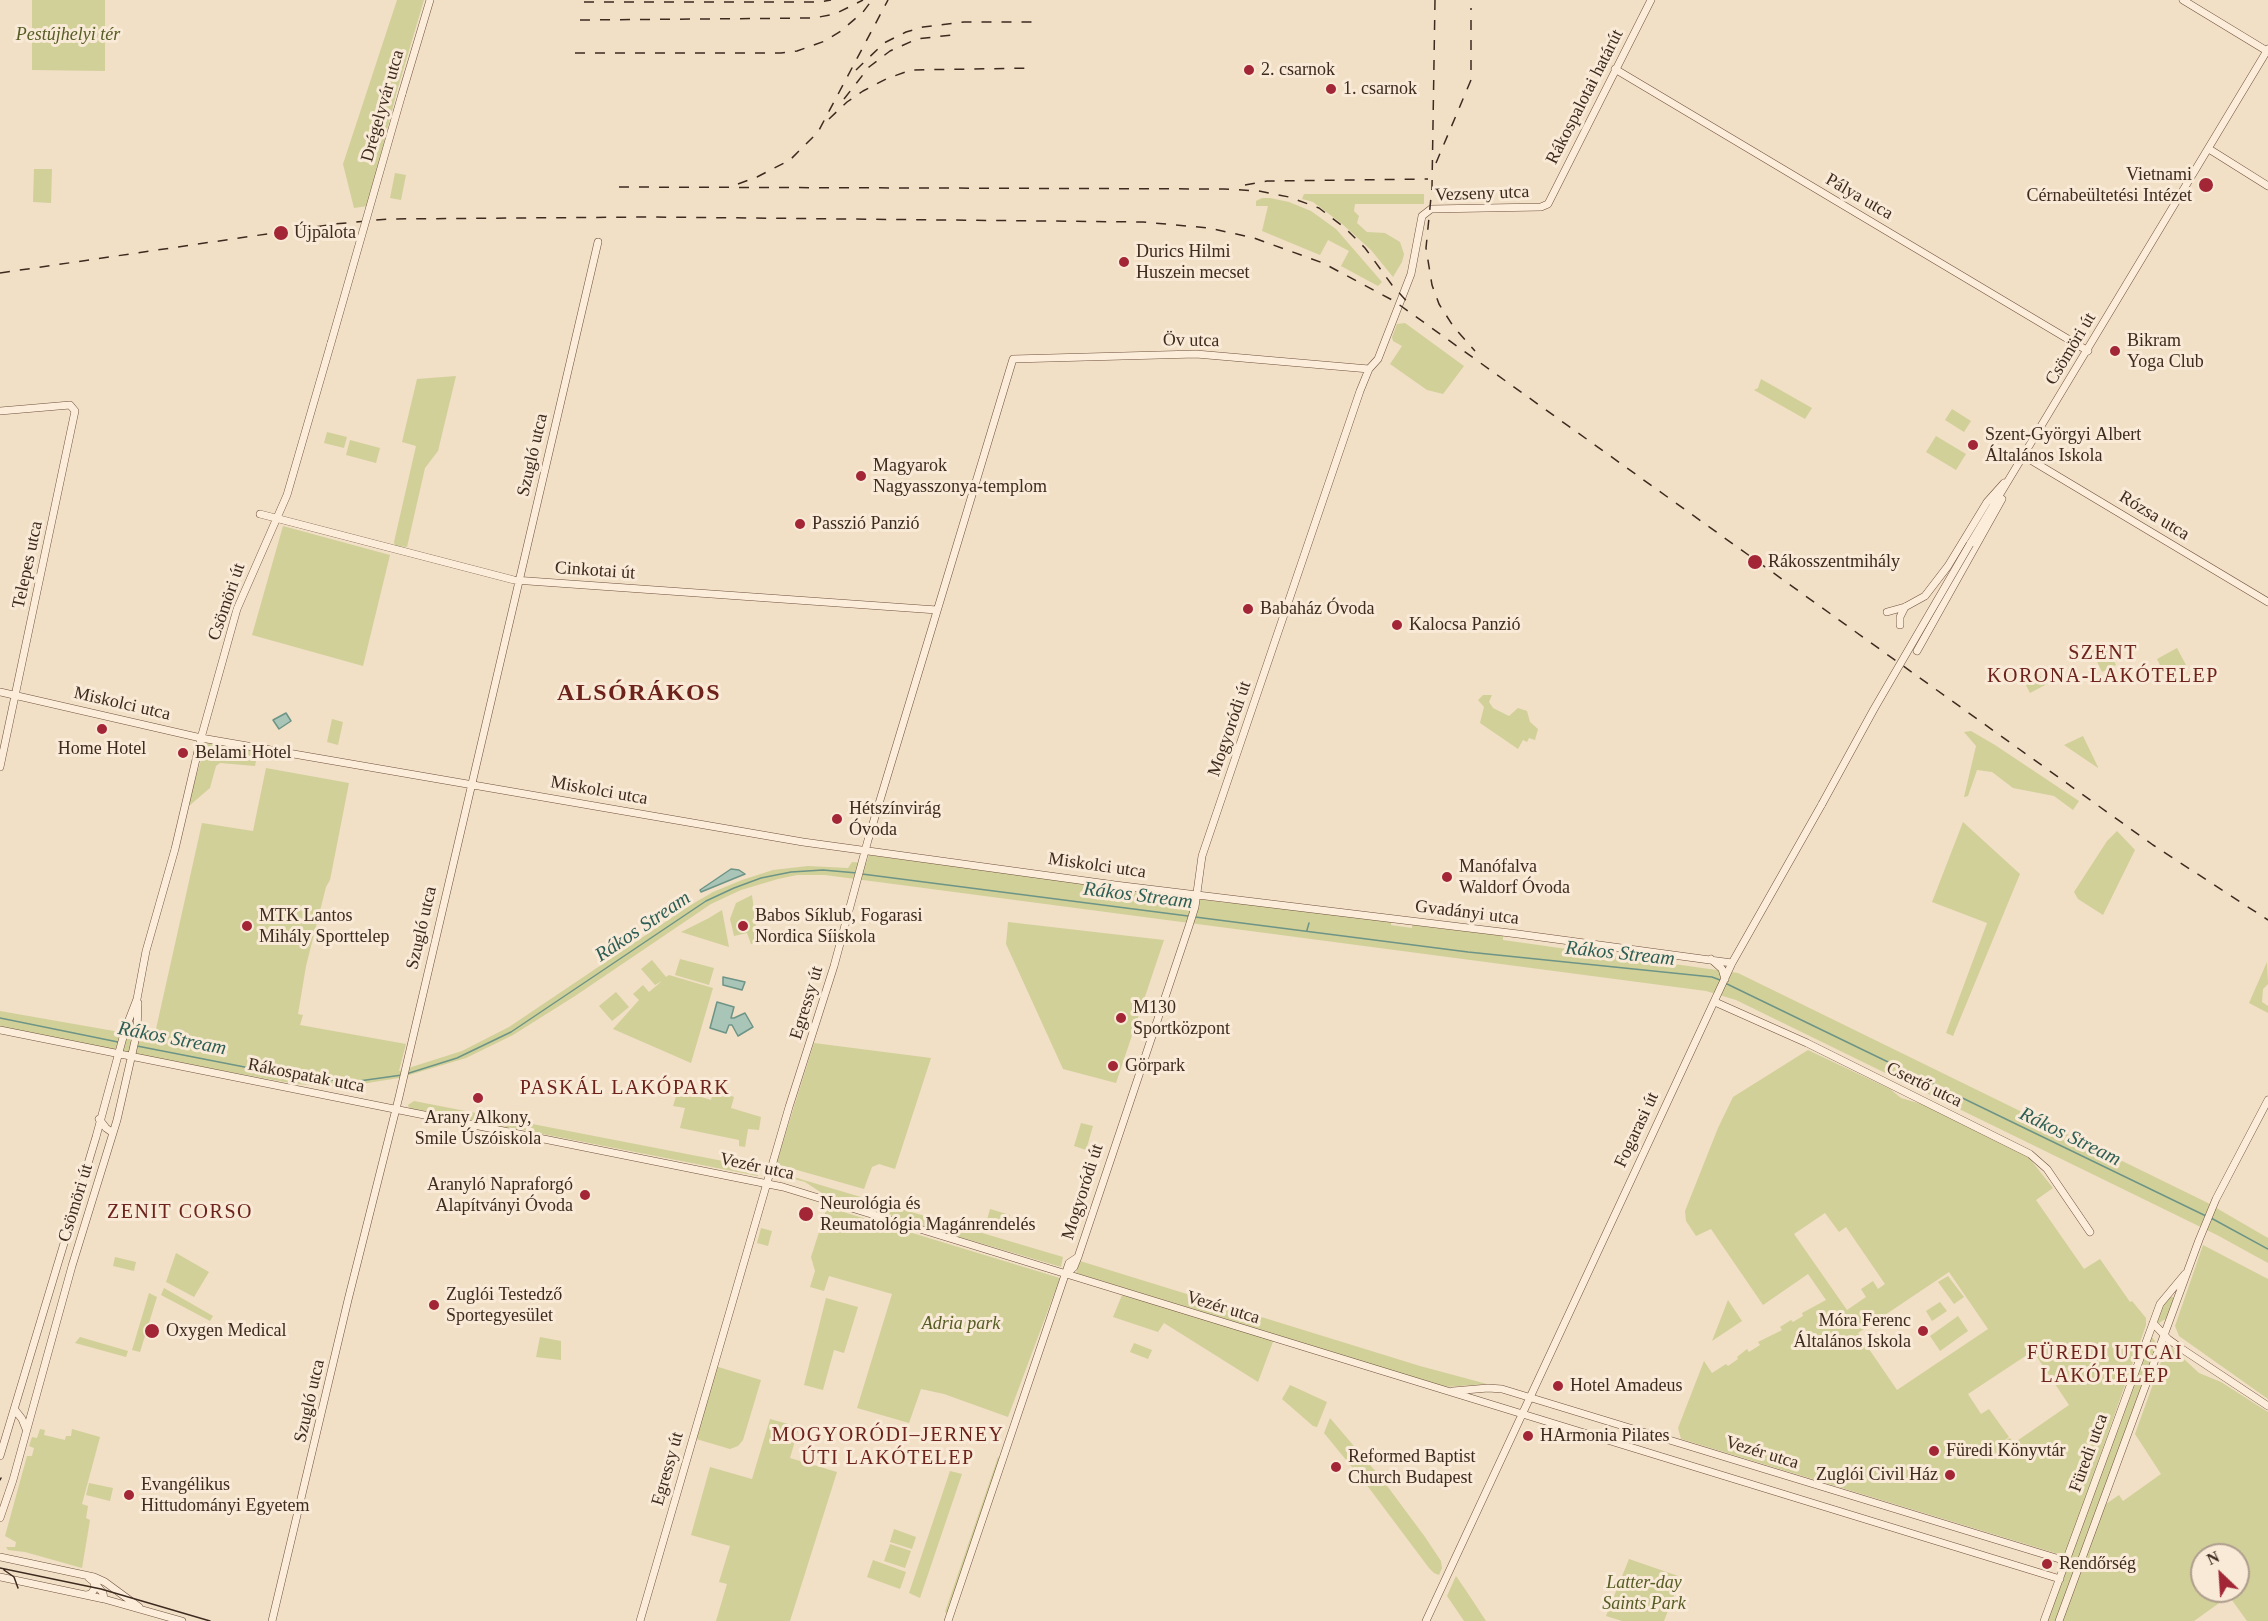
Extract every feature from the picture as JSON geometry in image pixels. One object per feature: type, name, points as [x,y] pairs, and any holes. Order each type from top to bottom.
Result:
[{"type":"street","name":"Drégelyvár utca","points":[[366,221],[430,0]]},
{"type":"street","name":"Rákospalotai határút","points":[[1545,206],[1651,0]]},
{"type":"street","points":[[2183,0],[2267,50]]},
{"type":"street","name":"Csömöri út","points":[[1900,665],[1970,544],[2267,50]]},
{"type":"street","name":"Pálya utca","points":[[1615,69],[2088,351]]},
{"type":"street","points":[[2209,148],[2268,186]]},
{"type":"street","name":"Vezseny utca","points":[[1422,216],[1431,208],[1545,206]]},
{"type":"street","name":"Mogyoródi út","points":[[948,1621],[1066,1274],[1074,1267],[1078,1257],[1191,922],[1196,907],[1202,856],[1369,369],[1378,359],[1408,281],[1422,216]]},
{"type":"street","name":"Csömöri út","points":[[0,1518],[130,1066],[137,1032],[137,999],[146,951],[237,609],[292,480],[366,221]]},
{"type":"street","name":"Szugló utca","points":[[272,1621],[403,1079],[598,242]]},
{"type":"street","name":"Öv utca","points":[[1013,359],[1196,354],[1369,369]]},
{"type":"street","name":"Egressy út","points":[[640,1621],[767,1183],[834,966],[856,881],[1013,359]]},
{"type":"street","name":"Telepes utca","points":[[0,411],[70,405],[74,408],[75,414],[0,768]]},
{"type":"street","name":"Rózsa utca","points":[[2024,456],[2268,602]]},
{"type":"street","points":[[1887,612],[1905,607],[1925,596],[1948,566],[1987,502],[2014,473]]},
{"type":"street","points":[[1917,651],[1998,508],[2014,473]]},
{"type":"street","name":"Cinkotai út","points":[[260,513],[520,581],[937,610]]},
{"type":"street","points":[[1900,625],[1900,617],[1905,607]]},
{"type":"street","name":"Fogarasi út","points":[[1426,1621],[1732,963],[1900,665]]},
{"type":"street","name":"Miskolci utca","points":[[0,692],[201,738],[865,851],[1197,894]]},
{"type":"street","name":"Gvadányi utca","points":[[1197,894],[1732,963]]},
{"type":"street","points":[[1711,959],[1722,969],[1725,979]]},
{"type":"street","name":"Csömöri út","points":[[0,1456],[18,1410],[17,1401],[97,1133],[123,1035],[137,999]]},
{"type":"street","name":"Csertő utca","points":[[1715,1002],[1807,1044],[2030,1154],[2048,1169],[2090,1232]]},
{"type":"street","name":"Rákospatak utca","points":[[0,1030],[119,1053],[130,1058],[395,1109]]},
{"type":"street","name":"Füredi utca","points":[[2059,1621],[2206,1222],[2268,1100]]},
{"type":"street","name":"Vezér utca","points":[[395,1109],[767,1183],[811,1195],[2060,1579]]},
{"type":"street","points":[[99,1119],[112,1133]]},
{"type":"street","points":[[97,1133],[103,1131],[112,1133]]},
{"type":"street","name":"Füredi utca","points":[[2044,1621],[2160,1304],[2188,1269]]},
{"type":"street","points":[[2153,1323],[2164,1335],[2198,1360],[2268,1406]]},
{"type":"street","points":[[1476,1399],[1474,1392],[1477,1389]]},
{"type":"street","name":"Vezér utca","points":[[1448,1391],[1502,1389],[2066,1561]]},
{"type":"street","points":[[1521,1414],[1527,1406],[1544,1402]]},
{"type":"street","points":[[18,1410],[26,1429]]},
{"type":"street","points":[[0,1556],[82,1574],[105,1582],[143,1610]]},
{"type":"street","points":[[82,1574],[94,1582],[103,1593],[104,1599]]},
{"type":"street","points":[[0,1577],[104,1599],[182,1621]]},
{"type":"street","points":[[87,1595],[95,1590],[94,1582]]},
{"type":"green space","name":"Pestújhelyi tér","points":[[32,0],[105,0],[105,71],[32,70]]},
{"type":"green space","points":[[397,0],[424,0],[397,91],[368,206],[354,208],[343,164]]},
{"type":"green space","points":[[34,169],[52,169],[51,203],[33,202]]},
{"type":"green space","points":[[395,173],[406,175],[401,200],[390,198]]},
{"type":"green space","points":[[1304,194],[1424,194],[1424,204],[1355,204],[1354,211],[1359,216],[1357,223],[1367,232],[1385,233],[1400,242],[1404,254],[1393,277],[1371,250],[1341,223],[1313,202],[1302,199]]},
{"type":"green space","points":[[1262,198],[1289,202],[1311,211],[1336,229],[1382,282],[1378,286],[1341,266],[1349,251],[1328,240],[1320,255],[1262,231],[1268,206],[1256,206],[1256,201]]},
{"type":"green space","points":[[1405,323],[1464,366],[1443,394],[1427,390],[1390,364],[1402,346],[1393,341],[1392,337],[1397,324]]},
{"type":"green space","points":[[456,376],[438,451],[425,468],[407,547],[395,546],[394,542],[416,446],[402,442],[417,379]]},
{"type":"green space","points":[[1761,379],[1812,408],[1805,419],[1754,390],[1758,388]]},
{"type":"green space","points":[[1952,409],[1971,421],[1964,432],[1945,420]]},
{"type":"green space","points":[[327,432],[347,437],[344,448],[324,443]]},
{"type":"green space","points":[[1936,436],[1966,454],[1956,470],[1926,452]]},
{"type":"green space","points":[[350,440],[380,448],[376,463],[346,455]]},
{"type":"green space","points":[[283,526],[390,555],[363,666],[252,635]]},
{"type":"green space","points":[[2106,644],[2116,665],[2102,672],[2092,651]]},
{"type":"green space","points":[[2177,648],[2187,667],[2166,677],[2157,659]]},
{"type":"green space","points":[[2037,670],[2045,685],[2030,693],[2022,677]]},
{"type":"green space","points":[[1483,695],[1492,695],[1489,702],[1493,708],[1509,716],[1518,708],[1527,711],[1530,722],[1538,729],[1535,740],[1529,738],[1527,742],[1523,740],[1518,749],[1480,723],[1484,707],[1478,700]]},
{"type":"green space","points":[[332,719],[343,722],[338,745],[327,742]]},
{"type":"green space","points":[[1971,731],[2079,801],[2073,810],[2054,796],[2013,788],[1992,772],[1977,770],[1968,796],[1964,797],[1976,746],[1964,732]]},
{"type":"green space","points":[[2083,736],[2098,767],[2098,768],[2064,745]]},
{"type":"green space","points":[[206,743],[258,751],[255,766],[220,763],[216,766],[210,788],[190,805],[188,804]]},
{"type":"green space","points":[[266,768],[349,783],[330,880],[326,887],[306,966],[298,1014],[303,1015],[300,1025],[406,1044],[399,1071],[462,1051],[509,1027],[713,892],[773,870],[808,866],[848,868],[852,862],[866,863],[869,855],[1228,903],[1227,901],[1391,921],[1391,925],[1412,928],[1412,925],[1503,936],[1503,940],[1738,973],[2206,1202],[2268,1238],[2268,1263],[2217,1235],[1736,1000],[1706,991],[825,875],[797,875],[778,879],[741,890],[711,904],[513,1035],[466,1058],[399,1078],[342,1087],[295,1084],[0,1027],[0,1011],[154,1038],[202,823],[253,831]]},
{"type":"green space","points":[[1963,822],[2020,874],[1953,1036],[1946,1033],[1987,923],[1932,902]]},
{"type":"green space","points":[[2117,831],[2135,850],[2103,915],[2078,899],[2074,892],[2107,841]]},
{"type":"green space","name":"Babos Síklub, Fogarasi Nordica Síiskola","points":[[752,895],[758,942],[751,944],[747,933],[734,936],[730,919],[736,903]]},
{"type":"green space","points":[[722,910],[729,947],[681,932],[709,918]]},
{"type":"green space","name":"M130 Sportközpont","points":[[1008,922],[1164,940],[1116,1083],[1063,1069],[1006,944]]},
{"type":"green space","points":[[680,959],[714,968],[709,985],[675,975]]},
{"type":"green space","points":[[652,960],[666,977],[669,975],[713,988],[691,1063],[613,1029],[639,1000],[633,994],[643,985],[649,992],[662,981],[655,985],[641,969]]},
{"type":"green space","points":[[2267,962],[2268,984],[2263,989],[2262,1002],[2268,1006],[2268,1013],[2249,1003]]},
{"type":"green space","points":[[616,992],[629,1007],[612,1021],[599,1006]]},
{"type":"green space","points":[[814,1043],[931,1058],[895,1169],[879,1164],[872,1167],[864,1189],[776,1164]]},
{"type":"green space","points":[[1808,1050],[1890,1089],[1901,1098],[1928,1106],[2020,1152],[2030,1159],[2053,1188],[2036,1200],[2084,1269],[2100,1259],[2130,1302],[2132,1301],[2146,1318],[2146,1325],[2065,1556],[1681,1439],[1678,1428],[1704,1361],[1712,1373],[1726,1364],[1728,1366],[1747,1349],[1749,1352],[1760,1345],[1758,1342],[1782,1330],[1780,1327],[1791,1320],[1793,1322],[1803,1316],[1802,1313],[1826,1300],[1808,1274],[1763,1305],[1711,1229],[1696,1236],[1686,1221],[1685,1211],[1733,1097]],"holes":[[[1825,1213],[1839,1232],[1846,1227],[1885,1284],[1878,1289],[1873,1281],[1861,1289],[1866,1297],[1847,1310],[1794,1234]],[[1949,1272],[1988,1329],[1897,1390],[1858,1333]],[[2033,1351],[2069,1405],[2014,1443],[2010,1438],[2001,1443],[2009,1437],[1989,1409],[1981,1414],[1968,1394]]]},
{"type":"green space","points":[[714,1089],[734,1097],[731,1108],[761,1117],[759,1130],[748,1129],[745,1147],[739,1146],[739,1140],[680,1128],[685,1108],[673,1106],[678,1090],[711,1100]]},
{"type":"green space","points":[[414,1101],[759,1168],[758,1176],[409,1108],[408,1105]]},
{"type":"green space","points":[[1081,1123],[1093,1126],[1086,1150],[1074,1146]]},
{"type":"green space","points":[[780,1173],[1063,1257],[1061,1267],[831,1199],[805,1182],[779,1175]]},
{"type":"green space","name":"Adria park","points":[[827,1207],[1060,1278],[1008,1417],[944,1394],[921,1389],[909,1423],[857,1408],[892,1294],[829,1276],[824,1291],[810,1287],[815,1271],[811,1257]]},
{"type":"green space","points":[[990,1209],[1010,1215],[1006,1226],[987,1220]]},
{"type":"green space","points":[[761,1228],[772,1231],[768,1246],[757,1243]]},
{"type":"green space","points":[[2203,1245],[2268,1279],[2268,1399],[2179,1336],[2175,1326]]},
{"type":"green space","points":[[176,1253],[209,1272],[194,1297],[166,1282]]},
{"type":"green space","points":[[115,1257],[136,1262],[134,1271],[113,1266]]},
{"type":"green space","points":[[1080,1261],[1420,1366],[1487,1384],[1445,1387],[1076,1273]]},
{"type":"green space","points":[[1948,1276],[1964,1297],[1954,1304],[1938,1282]]},
{"type":"green space","points":[[164,1288],[213,1316],[210,1321],[161,1295]]},
{"type":"green space","points":[[149,1293],[157,1297],[140,1352],[132,1350]]},
{"type":"green space","points":[[1122,1295],[1274,1339],[1258,1382],[1164,1323],[1158,1332],[1113,1317]]},
{"type":"green space","points":[[2170,1297],[2174,1300],[2167,1318],[2159,1323],[2156,1321],[2160,1311]]},
{"type":"green space","points":[[826,1298],[858,1307],[844,1353],[834,1350],[823,1390],[804,1385]]},
{"type":"green space","points":[[1728,1300],[1742,1321],[1712,1341]]},
{"type":"green space","points":[[1940,1302],[1947,1311],[1932,1321],[1926,1311]]},
{"type":"green space","points":[[1958,1316],[1968,1331],[1940,1351],[1930,1336]]},
{"type":"green space","points":[[2151,1336],[2157,1344],[2055,1621],[2047,1621]]},
{"type":"green space","points":[[80,1337],[128,1351],[126,1357],[75,1343]]},
{"type":"green space","points":[[540,1337],[561,1341],[561,1360],[536,1357]]},
{"type":"green space","points":[[1134,1343],[1152,1350],[1148,1359],[1130,1352]]},
{"type":"green space","points":[[2171,1347],[2199,1373],[2221,1382],[2268,1412],[2268,1621],[2247,1621],[2234,1603],[2250,1603],[2250,1543],[2190,1543],[2190,1603],[2219,1603],[2194,1621],[2061,1621],[2103,1506],[2119,1495],[2123,1501],[2161,1474],[2135,1434],[2166,1348]]},
{"type":"green space","points":[[715,1366],[761,1380],[743,1440],[738,1446],[730,1449],[693,1438]]},
{"type":"green space","points":[[1290,1385],[1327,1402],[1317,1427],[1282,1399]]},
{"type":"green space","points":[[1330,1418],[1382,1479],[1425,1537],[1441,1561],[1442,1568],[1439,1575],[1429,1568],[1324,1433]]},
{"type":"green space","points":[[770,1419],[799,1427],[790,1458],[837,1472],[790,1621],[716,1621],[727,1584],[719,1582],[730,1546],[691,1535],[710,1467],[752,1479]]},
{"type":"green space","points":[[40,1429],[45,1430],[44,1435],[65,1440],[66,1436],[71,1436],[72,1429],[100,1437],[82,1504],[88,1506],[86,1518],[90,1520],[82,1568],[25,1552],[8,1550],[6,1547],[15,1547],[16,1542],[5,1536],[27,1456],[32,1456],[34,1448],[29,1446],[32,1437],[37,1438]]},
{"type":"green space","points":[[998,1457],[1002,1458],[949,1614],[945,1612]]},
{"type":"green space","points":[[950,1471],[962,1474],[920,1598],[909,1593]]},
{"type":"green space","points":[[89,1483],[113,1488],[110,1501],[86,1495]]},
{"type":"green space","points":[[894,1529],[916,1537],[912,1549],[890,1542]]},
{"type":"green space","points":[[890,1544],[911,1551],[905,1568],[884,1561]]},
{"type":"green space","name":"Latter-day Saints Park","points":[[1629,1559],[1681,1577],[1664,1621],[1622,1621],[1606,1616]]},
{"type":"green space","points":[[873,1560],[906,1572],[900,1589],[867,1577]]},
{"type":"green space","points":[[1456,1576],[1486,1621],[1464,1621],[1447,1596]]},
{"type":"shaded area","points":[[286,713],[291,721],[279,729],[273,720]]},
{"type":"shaded area","points":[[731,869],[745,874],[701,892],[700,890]]},
{"type":"shaded area","points":[[723,977],[745,982],[742,990],[723,985]]},
{"type":"shaded area","points":[[717,1002],[734,1007],[731,1018],[745,1013],[753,1027],[738,1036],[732,1025],[729,1025],[726,1033],[710,1028]]},
{"type":"waterway","name":"Rákos Stream","points":[[406,1074],[457,1058],[511,1032],[706,901],[734,888],[761,878],[791,872],[823,870],[857,873]]},
{"type":"waterway","name":"Rákos Stream","points":[[862,874],[1188,916]]},
{"type":"waterway","name":"Rákos Stream","points":[[1195,917],[1468,952],[1712,977],[1720,980]]},
{"type":"waterway","points":[[1307,930],[1309,923]]},
{"type":"waterway","name":"Rákos Stream","points":[[1725,983],[2206,1216]]},
{"type":"waterway","name":"Rákos Stream","points":[[0,1018],[118,1042]]},
{"type":"waterway","name":"Rákos Stream","points":[[137,1046],[306,1079],[359,1081],[402,1075]]},
{"type":"waterway","name":"Rákos Stream","points":[[2211,1218],[2268,1249]]},
{"type":"tram line","points":[[0,1568],[101,1589],[210,1621]]},
{"type":"tram line","points":[[4,1570],[14,1577],[18,1588]]},
{"type":"railway","points":[[584,2],[819,2],[831,0]]},
{"type":"railway","points":[[580,20],[814,18],[835,14],[863,0]]},
{"type":"railway","points":[[575,53],[781,53],[797,51],[825,41],[841,31],[863,12],[872,0]]},
{"type":"railway","points":[[738,184],[790,160],[818,132],[888,0]]},
{"type":"railway","points":[[1435,0],[1432,187],[1426,248],[1432,285],[1439,304],[1453,326],[1475,351]]},
{"type":"railway","points":[[1436,163],[1471,80],[1471,8]]},
{"type":"railway","points":[[856,70],[884,43],[906,32],[923,27],[964,22],[1033,22]]},
{"type":"railway","points":[[844,99],[869,67],[890,51],[917,39],[952,35]]},
{"type":"railway","points":[[829,119],[863,91],[911,70],[1033,68]]},
{"type":"railway","points":[[1245,185],[1267,181],[1428,179]]},
{"type":"railway","points":[[619,187],[1259,191],[1289,197],[1319,208],[1345,228],[1365,248],[1392,285],[1412,307]]},
{"type":"railway","points":[[0,273],[335,224],[388,219],[651,217],[1143,222],[1209,228],[1254,238],[1323,263],[1394,301],[2153,845],[2268,920]]},
{"type":"place","name":"2. csarnok","points":[[1249,70]]},
{"type":"place","name":"1. csarnok","points":[[1331,89]]},
{"type":"place","name":"Vietnami Cérnabeültetési Intézet","points":[[2206,185]]},
{"type":"place","name":"Újpalota","points":[[281,233]]},
{"type":"place","name":"Durics Hilmi Huszein mecset","points":[[1124,262]]},
{"type":"place","name":"Bikram Yoga Club","points":[[2115,351]]},
{"type":"place","name":"Szent-Györgyi Albert Általános Iskola","points":[[1973,445]]},
{"type":"place","name":"Magyarok Nagyasszonya-templom","points":[[861,476]]},
{"type":"place","name":"Passzió Panzió","points":[[800,524]]},
{"type":"place","name":"Rákosszentmihály","points":[[1755,562]]},
{"type":"place","name":"Babaház Óvoda","points":[[1248,609]]},
{"type":"place","name":"Kalocsa Panzió","points":[[1397,625]]},
{"type":"place","name":"Home Hotel","points":[[102,729]]},
{"type":"place","name":"Belami Hotel","points":[[183,753]]},
{"type":"place","name":"Hétszínvirág Óvoda","points":[[837,819]]},
{"type":"place","name":"Manófalva Waldorf Óvoda","points":[[1447,877]]},
{"type":"place","name":"MTK Lantos Mihály Sporttelep","points":[[247,926]]},
{"type":"place","name":"Babos Síklub, Fogarasi Nordica Síiskola","points":[[743,926]]},
{"type":"place","name":"M130 Sportközpont","points":[[1121,1018]]},
{"type":"place","name":"Görpark","points":[[1113,1066]]},
{"type":"place","name":"Arany Alkony, Smile Úszóiskola","points":[[478,1098]]},
{"type":"place","name":"Aranyló Napraforgó Alapítványi Óvoda","points":[[585,1195]]},
{"type":"place","name":"Neurológia és Reumatológia Magánrendelés","points":[[806,1214]]},
{"type":"place","name":"Zuglói Testedző Sportegyesület","points":[[434,1305]]},
{"type":"place","name":"Oxygen Medical","points":[[152,1331]]},
{"type":"place","name":"Móra Ferenc Általános Iskola","points":[[1923,1331]]},
{"type":"place","name":"Hotel Amadeus","points":[[1558,1386]]},
{"type":"place","name":"HArmonia Pilates","points":[[1528,1436]]},
{"type":"place","name":"Füredi Könyvtár","points":[[1934,1451]]},
{"type":"place","name":"Reformed Baptist Church Budapest","points":[[1336,1467]]},
{"type":"place","name":"Zuglói Civil Ház","points":[[1950,1475]]},
{"type":"place","name":"Evangélikus Hittudományi Egyetem","points":[[129,1495]]},
{"type":"place","name":"Rendőrség","points":[[2047,1564]]},
{"type":"district","name":"SZENT KORONA-LAKÓTELEP","points":[[2103,666]]},
{"type":"district","name":"ALSÓRÁKOS","points":[[639,694]]},
{"type":"district","name":"PASKÁL LAKÓPARK","points":[[625,1089]]},
{"type":"district","name":"ZENIT CORSO","points":[[180,1213]]},
{"type":"district","name":"FÜREDI UTCAI LAKÓTELEP","points":[[2105,1366]]},
{"type":"district","name":"MOGYORÓDI–JERNEY ÚTI LAKÓTELEP","points":[[888,1448]]}]
